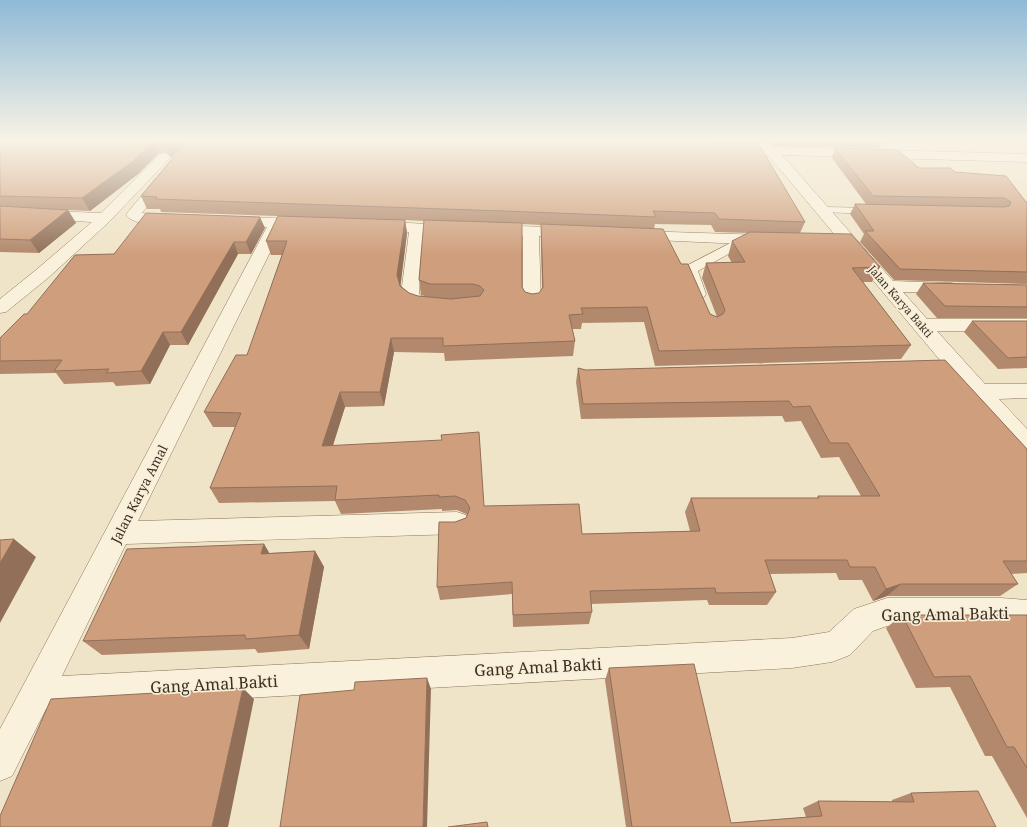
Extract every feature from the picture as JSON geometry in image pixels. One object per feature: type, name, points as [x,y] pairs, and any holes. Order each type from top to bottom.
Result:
[{"type":"street","points":[[0,308],[42,274],[105,218],[144,178]]},
{"type":"street","points":[[164,178],[133,215],[142,219],[190,221]]},
{"type":"street","name":"Jalan Karya Bakti","points":[[795,178],[956,366],[1027,444]]},
{"type":"street","points":[[0,212],[105,218]]},
{"type":"street","points":[[221,222],[315,225]]},
{"type":"street","name":"Jalan Karya Amal","points":[[0,764],[276,224]]},
{"type":"street","points":[[362,226],[586,234]]},
{"type":"street","points":[[417,227],[410,290],[412,298],[420,304],[425,305],[453,306]]},
{"type":"street","points":[[531,231],[532,302]]},
{"type":"street","points":[[626,236],[783,240]]},
{"type":"street","points":[[828,241],[851,242]]},
{"type":"street","points":[[888,286],[965,288]]},
{"type":"street","points":[[922,325],[1027,325]]},
{"type":"street","points":[[935,367],[956,366]]},
{"type":"street","points":[[979,392],[1027,390]]},
{"type":"street","points":[[119,533],[457,523]]},
{"type":"street","name":"Gang Amal Bakti","points":[[36,693],[792,653],[832,647],[839,644],[864,619],[887,612],[1001,612],[1027,614]]},
{"type":"lane","points":[[824,210],[882,212]]},
{"type":"lane","points":[[704,305],[692,277],[691,271],[693,268],[746,240]]},
{"type":"building","points":[[0,178],[110,178],[82,198],[0,196]]},
{"type":"building","points":[[157,178],[779,178],[805,222],[719,219],[715,213],[653,211],[656,217],[155,199],[157,197],[141,196]]},
{"type":"building","points":[[858,178],[1007,178],[1027,202],[1027,272],[900,269],[865,231],[874,231],[855,204],[1009,206],[1011,202],[1004,198],[873,196]]},
{"type":"building","points":[[0,206],[68,210],[30,240],[0,239]]},
{"type":"building","points":[[146,213],[260,217],[246,242],[234,242],[181,332],[163,332],[141,371],[106,373],[109,369],[54,371],[62,360],[0,361],[0,338],[24,314],[27,314],[75,255],[114,254]]},
{"type":"building","points":[[278,216],[405,220],[397,275],[400,286],[409,293],[418,296],[451,299],[480,296],[484,290],[480,286],[473,284],[430,284],[419,280],[424,220],[522,223],[522,287],[525,292],[532,294],[539,293],[543,287],[541,224],[663,229],[681,264],[688,264],[710,314],[717,317],[723,314],[725,310],[706,263],[745,262],[732,241],[750,232],[851,234],[880,267],[852,268],[911,345],[659,351],[647,307],[581,308],[583,314],[569,315],[575,341],[443,346],[443,338],[391,338],[380,392],[340,392],[322,446],[442,440],[441,435],[479,432],[484,506],[579,504],[582,534],[700,531],[691,498],[819,498],[818,496],[880,496],[848,443],[830,443],[810,406],[793,407],[789,401],[583,404],[578,368],[586,370],[945,360],[1027,449],[1027,561],[1003,561],[1018,584],[901,584],[886,589],[875,567],[850,567],[847,560],[765,560],[776,592],[716,593],[715,588],[590,591],[592,612],[513,615],[512,582],[437,587],[439,522],[455,522],[466,518],[470,508],[465,500],[455,496],[439,497],[439,495],[335,500],[337,486],[210,488],[241,413],[204,412],[236,355],[247,355],[287,241],[266,241]]},
{"type":"building","points":[[923,283],[1027,285],[1027,307],[945,306]]},
{"type":"building","points":[[972,321],[1027,321],[1027,357],[1008,358]]},
{"type":"building","points":[[14,539],[0,563],[0,540]]},
{"type":"building","points":[[264,544],[261,554],[315,551],[299,635],[246,639],[245,635],[83,641],[127,549]]},
{"type":"building","points":[[902,615],[1027,615],[1027,768],[1014,747],[1007,747],[970,676],[934,677]]},
{"type":"building","points":[[694,664],[731,823],[822,816],[818,801],[914,802],[911,793],[978,791],[996,827],[632,827],[609,668]]},
{"type":"building","points":[[427,678],[423,827],[280,827],[300,695],[354,690],[355,682]]},
{"type":"building","points":[[243,688],[212,827],[0,827],[0,816],[51,699]]},
{"type":"building","points":[[487,822],[488,827],[448,827]]}]
